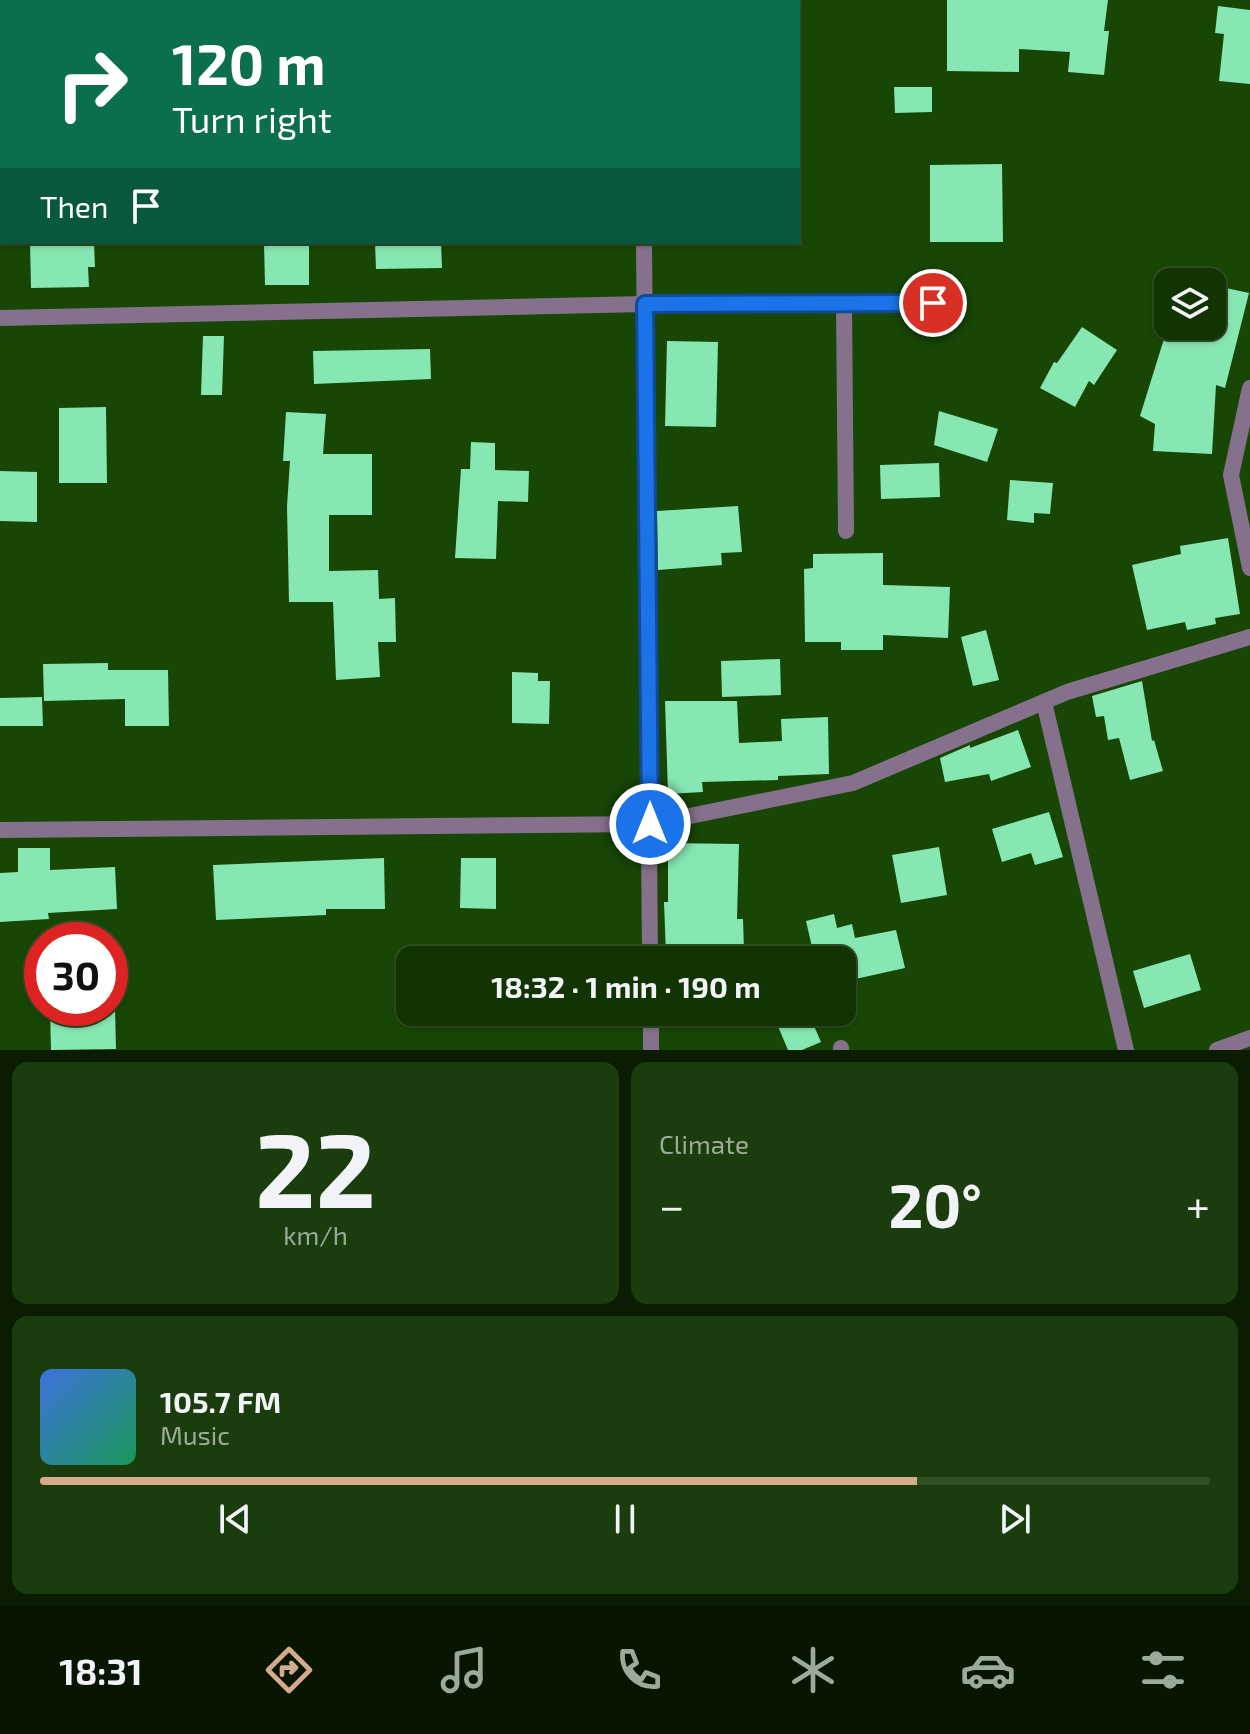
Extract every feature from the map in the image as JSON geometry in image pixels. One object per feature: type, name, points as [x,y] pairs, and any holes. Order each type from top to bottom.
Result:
[{"type":"street","points":[[644,244],[650,946]]},
{"type":"street","points":[[844,303],[846,531]]},
{"type":"street","points":[[0,318],[645,304],[933,303]]},
{"type":"street","points":[[1250,388],[1231,475],[1250,568]]},
{"type":"street","points":[[0,830],[650,824],[853,783],[1067,692],[1250,637]]},
{"type":"street","points":[[1044,702],[1126,1050]]},
{"type":"street","points":[[651,1026],[651,1050]]},
{"type":"street","points":[[1217,1050],[1250,1038]]},
{"type":"building","points":[[947,0],[1108,0],[1104,31],[1109,31],[1104,75],[1068,72],[1070,52],[1019,49],[1019,72],[947,71]]},
{"type":"building","points":[[1218,6],[1250,10],[1250,84],[1219,81],[1224,34],[1215,33]]},
{"type":"building","points":[[894,87],[932,87],[932,112],[895,113]]},
{"type":"building","points":[[1002,164],[1003,242],[930,242],[930,165]]},
{"type":"building","points":[[30,244],[94,244],[95,267],[88,267],[89,287],[31,288]]},
{"type":"building","points":[[264,244],[309,244],[309,285],[265,285]]},
{"type":"building","points":[[375,244],[441,244],[442,268],[376,269]]},
{"type":"building","points":[[1226,288],[1249,293],[1225,388],[1216,385],[1212,454],[1153,451],[1155,424],[1140,416],[1164,340],[1226,340]]},
{"type":"building","points":[[1082,327],[1117,350],[1094,385],[1089,381],[1075,407],[1040,388],[1054,362],[1057,363]]},
{"type":"building","points":[[203,336],[224,336],[222,395],[201,395]]},
{"type":"building","points":[[667,341],[718,342],[716,427],[665,426]]},
{"type":"building","points":[[430,349],[431,379],[314,384],[313,351]]},
{"type":"building","points":[[106,407],[107,483],[59,483],[59,408]]},
{"type":"building","points":[[939,411],[998,429],[987,462],[934,445]]},
{"type":"building","points":[[286,412],[326,414],[323,454],[372,454],[372,515],[329,515],[329,571],[378,570],[379,599],[395,598],[396,642],[378,642],[380,677],[336,680],[333,602],[289,602],[287,506],[290,461],[283,461]]},
{"type":"building","points":[[471,442],[495,443],[495,470],[529,471],[528,502],[498,501],[496,559],[455,558],[461,469],[470,469]]},
{"type":"building","points":[[939,463],[940,497],[881,499],[880,465]]},
{"type":"building","points":[[0,471],[37,472],[37,522],[0,521]]},
{"type":"building","points":[[1010,480],[1053,483],[1050,514],[1034,513],[1034,523],[1007,520]]},
{"type":"building","points":[[738,506],[742,552],[721,553],[722,565],[658,570],[657,511]]},
{"type":"building","points":[[1228,538],[1240,614],[1215,618],[1216,624],[1187,630],[1185,622],[1147,630],[1132,565],[1181,554],[1180,546]]},
{"type":"building","points":[[883,553],[883,585],[950,587],[948,638],[883,635],[883,650],[841,650],[841,642],[805,642],[804,569],[813,568],[813,554]]},
{"type":"building","points":[[986,630],[999,680],[973,686],[961,637]]},
{"type":"building","points":[[780,659],[781,695],[722,697],[721,661]]},
{"type":"building","points":[[108,663],[108,670],[168,670],[169,726],[125,726],[125,699],[44,701],[43,664]]},
{"type":"building","points":[[512,672],[538,673],[538,681],[550,681],[549,724],[512,723]]},
{"type":"building","points":[[1142,681],[1152,741],[1163,771],[1130,780],[1119,738],[1108,740],[1104,716],[1096,717],[1092,696]]},
{"type":"building","points":[[42,697],[43,726],[0,726],[0,698]]},
{"type":"building","points":[[665,701],[737,701],[739,743],[782,741],[781,719],[828,717],[829,774],[778,776],[778,780],[702,782],[703,792],[668,794]]},
{"type":"building","points":[[1018,730],[1031,767],[991,781],[989,774],[945,782],[940,758]]},
{"type":"building","points":[[1049,812],[1063,857],[1035,865],[1031,853],[1002,862],[992,829]]},
{"type":"building","points":[[668,843],[739,844],[737,919],[743,919],[744,946],[666,946],[664,902],[668,902]]},
{"type":"building","points":[[939,847],[947,895],[901,903],[892,855]]},
{"type":"building","points":[[18,848],[50,848],[50,870],[115,867],[117,909],[48,913],[49,919],[0,922],[0,873],[18,872]]},
{"type":"building","points":[[384,858],[385,909],[326,909],[326,915],[216,920],[213,865]]},
{"type":"building","points":[[461,858],[496,858],[496,909],[460,908]]},
{"type":"building","points":[[834,914],[837,928],[852,924],[855,938],[896,930],[905,968],[856,979],[856,946],[812,946],[806,921]]},
{"type":"building","points":[[1190,954],[1201,990],[1144,1008],[1133,971]]},
{"type":"building","points":[[50,1026],[115,1026],[116,1049],[51,1050]]},
{"type":"building","points":[[778,1026],[814,1026],[821,1042],[802,1050],[788,1050]]},
{"type":"route","points":[[650,824],[645,304],[933,303]]}]
